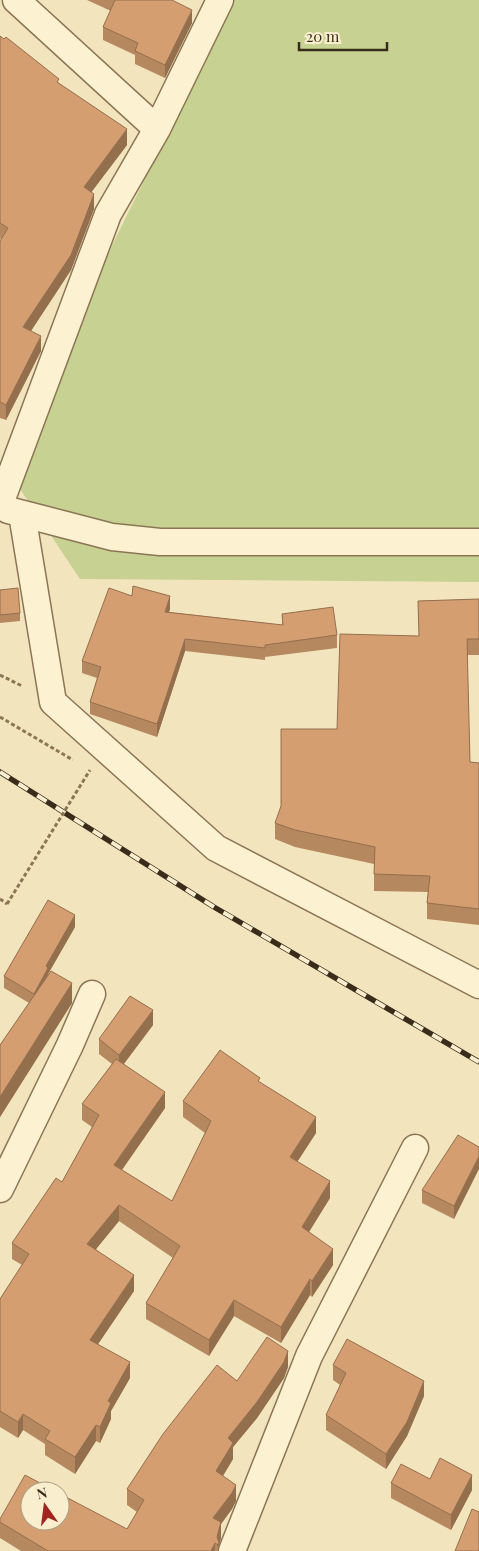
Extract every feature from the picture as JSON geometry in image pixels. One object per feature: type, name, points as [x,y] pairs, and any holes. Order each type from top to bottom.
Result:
[{"type":"street","points":[[16,0],[157,129]]},
{"type":"street","points":[[220,0],[157,129],[108,214],[7,509],[53,702],[216,848],[479,985]]},
{"type":"street","points":[[7,509],[112,537],[160,542],[479,542]]},
{"type":"street","points":[[0,1189],[70,1045],[92,994]]},
{"type":"street","points":[[232,1551],[309,1356],[415,1148]]},
{"type":"path","points":[[0,716],[74,760]]},
{"type":"path","points":[[0,899],[7,904],[90,770],[82,765]]},
{"type":"green space","points":[[233,0],[479,0],[479,582],[80,579],[4,465]]},
{"type":"building","points":[[115,0],[172,0],[192,10],[165,65],[135,51],[138,43],[103,27]]},
{"type":"building","points":[[0,36],[4,39],[6,37],[59,79],[57,82],[127,129],[84,187],[94,194],[71,255],[23,327],[41,336],[6,405],[0,402],[0,241],[8,228],[0,223]]},
{"type":"building","points":[[133,586],[170,596],[165,612],[283,625],[282,614],[333,607],[337,635],[265,645],[265,648],[185,639],[157,724],[90,702],[101,667],[82,661],[109,588],[132,596]]},
{"type":"building","points":[[18,588],[20,613],[0,615],[0,590]]},
{"type":"building","points":[[479,599],[479,639],[467,639],[470,762],[479,763],[479,909],[427,903],[430,876],[374,874],[375,847],[295,830],[275,823],[281,806],[281,729],[337,729],[340,634],[419,636],[418,601]]},
{"type":"building","points":[[48,900],[75,915],[46,966],[48,968],[34,994],[4,976]]},
{"type":"building","points":[[51,971],[72,983],[0,1097],[0,1045]]},
{"type":"building","points":[[130,996],[153,1010],[119,1055],[99,1039]]},
{"type":"building","points":[[220,1050],[260,1078],[258,1081],[316,1117],[290,1157],[330,1181],[302,1227],[333,1249],[312,1281],[310,1279],[281,1327],[234,1300],[209,1340],[146,1303],[180,1246],[119,1205],[87,1244],[134,1275],[90,1340],[130,1362],[108,1401],[111,1403],[100,1427],[96,1425],[75,1457],[45,1439],[50,1431],[23,1414],[18,1422],[0,1411],[0,1299],[29,1254],[12,1243],[56,1178],[62,1182],[99,1115],[82,1104],[116,1059],[165,1092],[114,1165],[172,1201],[211,1121],[183,1101]]},
{"type":"building","points":[[458,1135],[479,1147],[479,1156],[454,1206],[422,1190]]},
{"type":"building","points":[[267,1337],[288,1351],[284,1362],[257,1402],[228,1438],[233,1443],[216,1471],[236,1485],[213,1518],[221,1522],[217,1537],[218,1545],[215,1543],[211,1551],[48,1551],[0,1522],[20,1484],[20,1531],[70,1531],[70,1499],[127,1529],[144,1500],[127,1489],[163,1434],[217,1365],[237,1381]]},
{"type":"building","points":[[347,1339],[424,1381],[407,1422],[386,1454],[326,1415],[346,1373],[333,1365]]},
{"type":"building","points":[[440,1458],[472,1475],[451,1515],[391,1483],[401,1464],[430,1479]]},
{"type":"building","points":[[25,1475],[36,1481],[22,1481]]},
{"type":"building","points":[[472,1509],[479,1512],[479,1551],[455,1551]]},
{"type":"railway","points":[[0,772],[214,907],[479,1062]]}]
